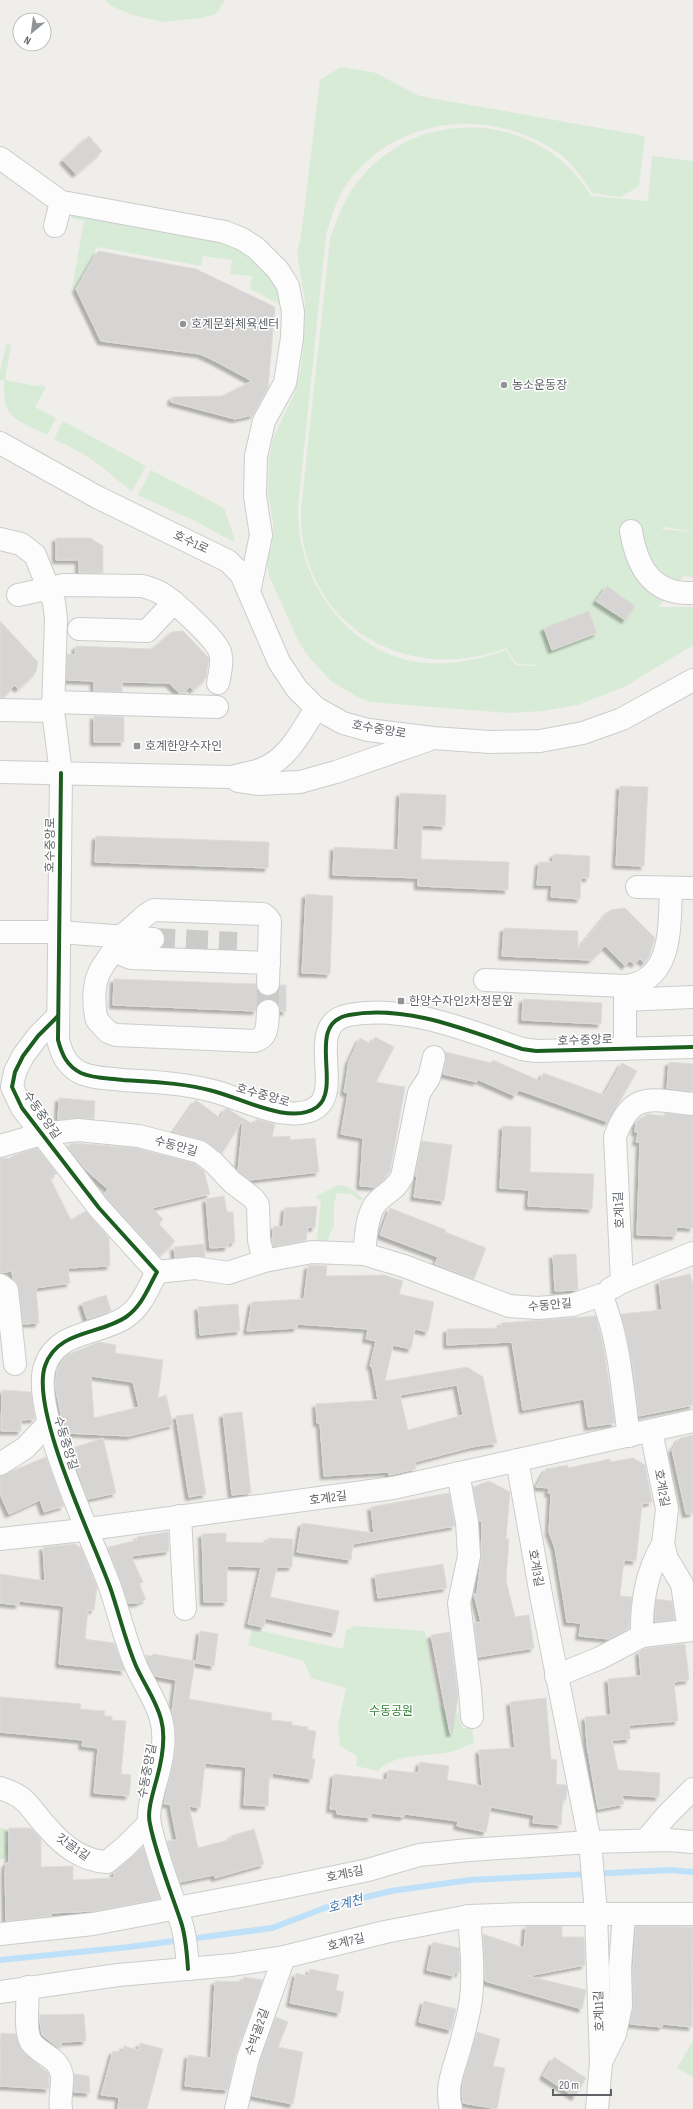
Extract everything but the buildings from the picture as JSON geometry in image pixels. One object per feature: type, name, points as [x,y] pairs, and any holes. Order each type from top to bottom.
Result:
[{"type":"street","points":[[0,158],[64,204],[225,232],[242,239],[256,248],[278,270],[288,286],[293,312],[289,366],[285,382],[264,421],[258,442],[256,456],[255,496],[261,535],[249,592]]},
{"type":"street","points":[[55,226],[58,210],[64,204]]},
{"type":"street","name":"호수1로","points":[[0,443],[97,497],[228,561],[241,574],[279,662],[296,689],[316,708]]},
{"type":"street","points":[[632,531],[638,559],[651,578],[665,590],[675,593],[693,593]]},
{"type":"street","name":"호수중앙로","points":[[0,538],[21,544],[35,555],[50,588],[54,602],[56,619],[53,707],[61,773],[58,1040],[63,1056],[70,1066],[82,1073],[99,1077],[176,1084],[213,1091],[262,1107],[297,1114],[310,1111],[319,1106],[325,1094],[326,1037],[330,1028],[337,1020],[348,1015],[390,1014],[420,1017],[522,1049],[536,1051],[693,1047]]},
{"type":"street","points":[[18,595],[64,586],[142,586],[152,588],[174,602],[211,639],[220,652],[222,666],[218,683]]},
{"type":"street","points":[[79,629],[147,631],[174,602]]},
{"type":"street","name":"호수중앙로","points":[[316,708],[343,723],[368,730],[433,738],[490,742],[540,741],[583,733],[622,719],[693,680]]},
{"type":"street","points":[[0,710],[53,707],[217,707]]},
{"type":"street","points":[[0,772],[203,777],[232,776],[262,769],[279,759],[297,738],[316,708]]},
{"type":"street","points":[[203,777],[257,784],[300,782],[336,772],[433,738]]},
{"type":"street","points":[[637,887],[693,888]]},
{"type":"street","points":[[625,993],[645,982],[658,967],[663,957],[668,932],[671,888]]},
{"type":"street","points":[[116,942],[121,954],[131,958],[269,974],[270,921],[263,914],[154,910],[147,913],[130,931],[116,942],[99,972],[96,984],[97,1020],[108,1032],[116,1034],[255,1041],[261,1039],[265,1035],[268,1011]]},
{"type":"street","points":[[0,932],[59,932],[116,942],[153,939]]},
{"type":"street","points":[[485,980],[625,993],[693,997]]},
{"type":"street","points":[[625,993],[625,1049]]},
{"type":"street","name":"수동중앙길","points":[[58,1016],[38,1036],[23,1056],[15,1072],[12,1087],[22,1108],[99,1208],[157,1272],[139,1306],[126,1318],[69,1339],[58,1346],[50,1354],[44,1367],[42,1380],[48,1424],[62,1467],[111,1589],[136,1665],[153,1696],[162,1720],[163,1744],[151,1802],[149,1823],[178,1915],[188,1962]]},
{"type":"street","points":[[364,1254],[371,1212],[377,1202],[395,1189],[402,1177],[419,1093],[429,1078],[434,1057]]},
{"type":"street","name":"호계1길","points":[[622,1282],[615,1137],[627,1111],[635,1104],[647,1100],[693,1104]]},
{"type":"street","name":"수동안길","points":[[42,1134],[59,1131],[102,1131],[139,1136],[200,1152],[213,1162],[232,1182],[253,1198],[258,1205],[259,1240],[264,1261]]},
{"type":"street","name":"수동중앙길","points":[[0,1146],[42,1134]]},
{"type":"street","name":"수동안길","points":[[157,1272],[195,1268],[228,1273],[264,1261],[312,1252],[364,1254],[404,1266],[509,1306],[538,1308],[572,1305],[601,1295]]},
{"type":"street","points":[[629,1436],[617,1353],[609,1315],[601,1295],[622,1282],[693,1253]]},
{"type":"street","points":[[0,1285],[7,1290],[7,1361],[42,1380]]},
{"type":"street","name":"호계2길","points":[[0,1539],[283,1504],[393,1488],[693,1422]]},
{"type":"street","name":"수동중앙길","points":[[0,1464],[25,1448],[48,1424]]},
{"type":"street","name":"호계2길","points":[[642,1636],[641,1614],[649,1572],[663,1544],[667,1509],[651,1431]]},
{"type":"street","name":"호계3길","points":[[517,1460],[556,1676],[590,1842]]},
{"type":"street","points":[[458,1473],[467,1522],[469,1556],[459,1604],[472,1717]]},
{"type":"street","points":[[180,1516],[186,1609]]},
{"type":"street","name":"호계2길","points":[[663,1544],[667,1559],[682,1584],[691,1630]]},
{"type":"street","points":[[556,1676],[600,1658],[642,1636],[691,1630]]},
{"type":"street","name":"갓골1길","points":[[0,1788],[19,1797],[34,1810],[46,1827],[64,1843],[78,1854],[93,1861],[107,1862],[125,1847],[149,1823]]},
{"type":"street","points":[[646,1840],[667,1814],[693,1789]]},
{"type":"street","name":"호계5길","points":[[0,1934],[178,1915],[282,1888],[368,1870],[419,1855],[590,1842],[646,1840],[693,1842]]},
{"type":"street","name":"호계11길","points":[[590,1842],[595,1904],[601,2063],[597,2109]]},
{"type":"street","name":"호계7길","points":[[0,1992],[118,1975],[188,1962],[284,1957],[385,1932],[468,1916],[595,1904],[624,1914],[693,1914]]},
{"type":"street","points":[[601,2063],[615,2034],[621,2006],[620,1968],[624,1914]]},
{"type":"street","points":[[451,2109],[448,2098],[449,2080],[460,2046],[470,1999],[471,1939],[468,1916]]},
{"type":"street","name":"수박골2길","points":[[236,2109],[248,2058],[284,1957]]},
{"type":"street","points":[[28,1987],[28,2032],[31,2042],[56,2063],[62,2075],[60,2101],[61,2109]]},
{"type":"green space","points":[[105,0],[225,0],[216,14],[201,18],[164,22],[136,16],[111,6]]},
{"type":"green space","name":"농소운동장","points":[[341,67],[376,73],[419,96],[645,136],[639,186],[621,197],[592,193],[572,165],[557,152],[531,137],[503,128],[474,124],[446,125],[418,131],[392,143],[368,160],[348,182],[338,201],[326,235],[298,507],[299,533],[305,558],[315,582],[328,604],[344,624],[364,640],[386,653],[411,661],[423,663],[459,662],[506,650],[516,665],[537,665],[517,664],[506,648],[468,658],[431,659],[396,651],[364,636],[338,613],[317,584],[305,549],[301,509],[330,239],[348,196],[365,173],[391,151],[420,136],[452,129],[484,128],[515,135],[545,149],[570,169],[591,196],[648,201],[652,156],[693,161],[693,532],[693,578],[684,576],[658,607],[693,607],[693,645],[626,686],[583,703],[580,697],[582,704],[544,711],[509,713],[370,702],[356,696],[331,681],[308,656],[299,642],[269,576],[267,562],[272,545],[273,523],[268,492],[269,460],[273,438],[295,392],[301,368],[305,302],[297,253],[301,236],[320,80]],"holes":[[[665,527],[693,532],[661,529]]]},
{"type":"green space","points":[[73,211],[208,236],[243,250],[273,278],[274,284],[284,303],[281,305],[250,289],[252,276],[230,274],[232,260],[203,256],[201,266],[97,247],[75,289],[72,288],[84,221],[71,218]]},
{"type":"green space","points":[[6,344],[11,345],[5,380],[36,386],[42,385],[46,388],[35,407],[56,418],[47,435],[19,421],[9,411],[4,393],[4,380],[0,380],[0,371]]},
{"type":"green space","points":[[63,421],[146,466],[132,491],[90,458],[54,439]]},
{"type":"green space","points":[[151,470],[224,508],[235,540],[232,541],[193,520],[138,495]]},
{"type":"green space","points":[[338,1185],[349,1188],[363,1199],[360,1201],[351,1194],[337,1193],[334,1203],[334,1225],[326,1244],[316,1246],[321,1200],[316,1199],[317,1196]]},
{"type":"green space","name":"수동공원","points":[[355,1626],[425,1631],[438,1702],[446,1712],[459,1713],[460,1722],[463,1728],[472,1728],[474,1743],[454,1751],[394,1760],[378,1771],[356,1766],[357,1756],[340,1746],[338,1726],[346,1688],[311,1678],[304,1661],[248,1645],[252,1629],[343,1649],[346,1630]]},
{"type":"green space","points":[[0,1828],[4,1828],[7,1831],[6,1841],[12,1847],[4,1859],[0,1859]]},
{"type":"green space","points":[[693,2041],[693,2077],[677,2068]]},
{"type":"waterway","name":"호계천","points":[[0,1960],[129,1947],[272,1928],[330,1906],[391,1891],[470,1880],[670,1870],[693,1872]]},
{"type":"tunnel","points":[[153,939],[237,943]]},
{"type":"tunnel","points":[[268,984],[268,1011]]},
{"type":"cycle path","points":[[61,773],[58,1040],[66,1060],[72,1067],[81,1073],[102,1078],[191,1086],[224,1094],[266,1109],[294,1114],[306,1112],[317,1107],[324,1098],[327,1085],[326,1042],[329,1030],[336,1020],[349,1015],[393,1013],[415,1016],[459,1027],[522,1049],[536,1051],[693,1047]]},
{"type":"cycle path","points":[[58,1016],[38,1036],[23,1056],[15,1072],[12,1087],[22,1108],[99,1208],[157,1272],[132,1313],[116,1323],[69,1339],[51,1354],[45,1366],[43,1386],[46,1412],[54,1443],[110,1587],[132,1656],[156,1705],[161,1719],[163,1727],[163,1744],[159,1769],[150,1804],[149,1819],[160,1861],[183,1928],[188,1969]]},
{"type":"place","name":"호계문화체육센터","points":[[183,324]]},
{"type":"place","name":"농소운동장","points":[[504,385]]},
{"type":"place","name":"호계한양수자인","points":[[137,746]]},
{"type":"place","name":"한양수자인2차정문앞","points":[[401,1001]]}]
